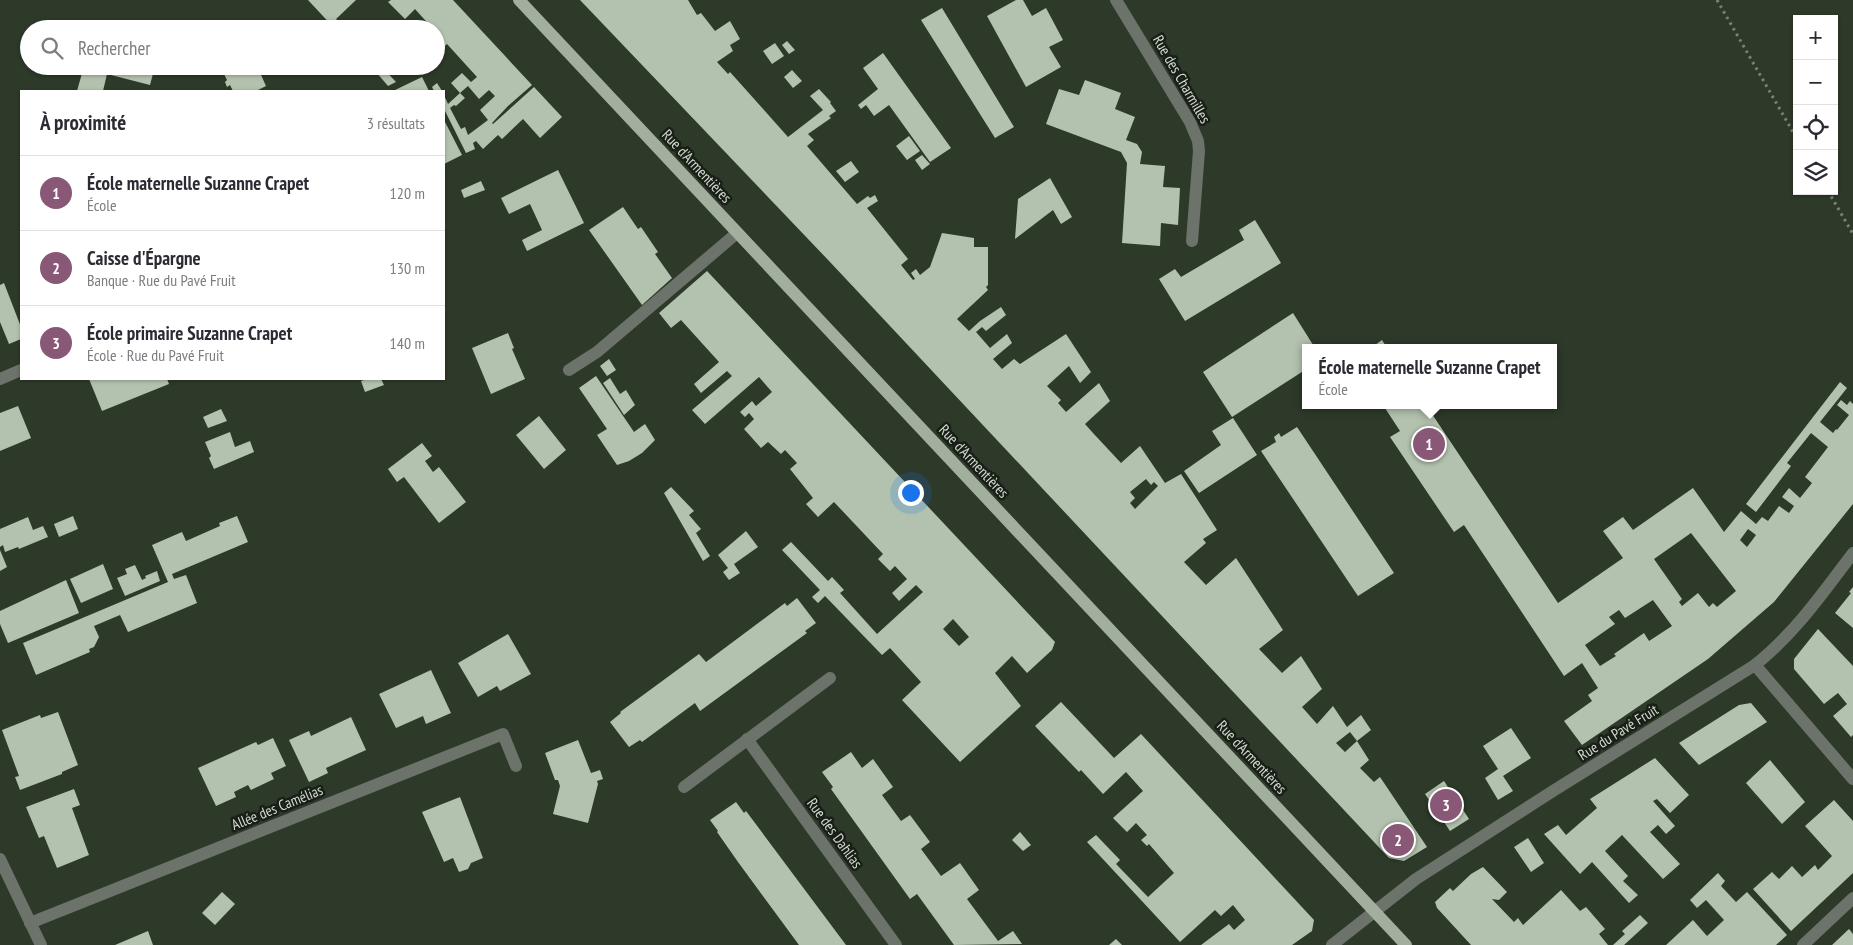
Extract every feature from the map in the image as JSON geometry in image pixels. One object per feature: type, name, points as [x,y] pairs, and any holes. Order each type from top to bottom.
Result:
[{"type":"main road","name":"Rue d'Armentières","points":[[519,0],[1406,945]]},
{"type":"street","name":"Rue des Charmilles","points":[[1116,0],[1190,122],[1196,136],[1199,162],[1192,240]]},
{"type":"street","points":[[569,370],[597,352],[737,233]]},
{"type":"street","points":[[0,379],[20,370]]},
{"type":"street","name":"Rue du Pavé Fruit","points":[[1332,945],[1416,879],[1547,794],[1755,665],[1793,630],[1853,553]]},
{"type":"street","points":[[1755,665],[1853,779]]},
{"type":"street","points":[[684,787],[830,678]]},
{"type":"street","name":"Allée des Camélias","points":[[30,923],[503,734],[516,766]]},
{"type":"street","name":"Rue des Dahlias","points":[[747,739],[896,945]]},
{"type":"street","points":[[0,859],[41,945]]},
{"type":"street","points":[[1803,945],[1853,898]]},
{"type":"path","points":[[1717,0],[1793,132]]},
{"type":"path","points":[[1830,195],[1853,234]]},
{"type":"building","points":[[308,0],[356,0],[337,20],[327,20]]},
{"type":"building","points":[[391,0],[453,0],[532,85],[508,106],[493,124],[534,87],[562,117],[540,138],[523,119],[502,139],[498,135],[483,149],[476,141],[473,143],[475,149],[466,153],[445,111],[445,97],[448,104],[460,93],[451,83],[462,73],[471,82],[477,77],[447,44],[445,46],[445,20],[425,20],[415,9],[405,19],[388,2]],"holes":[[[468,86],[479,99],[489,90],[495,96],[480,110],[488,120],[468,135],[465,127],[461,129],[450,108],[454,105],[456,106],[465,98],[460,93]]]},
{"type":"building","points":[[580,0],[688,0],[697,15],[701,13],[715,31],[730,21],[740,39],[730,45],[733,51],[717,62],[728,74],[730,72],[788,137],[823,110],[810,96],[819,89],[831,102],[836,111],[829,116],[831,118],[808,134],[814,140],[807,146],[857,204],[868,196],[870,198],[875,195],[878,201],[867,208],[908,259],[901,265],[913,280],[915,279],[911,273],[916,269],[920,275],[930,267],[942,233],[974,238],[974,247],[988,247],[988,285],[986,287],[988,290],[957,319],[969,331],[1001,307],[1006,315],[986,331],[982,327],[976,332],[990,348],[1007,334],[1012,343],[993,359],[1002,369],[1014,359],[1020,364],[1066,334],[1091,372],[1080,383],[1069,366],[1047,386],[1061,400],[1058,403],[1066,412],[1099,383],[1110,401],[1085,424],[1093,433],[1121,463],[1140,446],[1165,483],[1181,474],[1217,530],[1203,539],[1206,543],[1184,562],[1206,585],[1236,558],[1283,630],[1259,649],[1282,673],[1301,656],[1322,689],[1302,707],[1317,724],[1333,706],[1347,727],[1361,715],[1371,730],[1357,741],[1369,760],[1360,768],[1374,782],[1380,777],[1427,847],[1404,861],[1389,858],[830,262]],"holes":[[[1146,479],[1151,485],[1154,482],[1158,486],[1135,509],[1130,503],[1135,498],[1130,492]],[[1350,732],[1357,741],[1345,752],[1336,743]]]},
{"type":"building","points":[[1016,0],[1023,0],[1032,16],[1046,8],[1063,40],[1049,47],[1061,67],[1026,87],[987,16]]},
{"type":"building","points":[[942,8],[1014,127],[995,138],[921,20]]},
{"type":"building","points":[[787,41],[795,50],[789,54],[782,45]]},
{"type":"building","points":[[775,43],[784,56],[772,64],[763,51]]},
{"type":"building","points":[[883,53],[951,148],[930,162],[889,105],[874,116],[866,105],[861,109],[858,105],[878,89],[863,68]]},
{"type":"building","points":[[792,70],[802,81],[793,88],[784,77]]},
{"type":"building","points":[[81,75],[107,75],[103,90],[77,90]]},
{"type":"building","points":[[111,75],[153,75],[150,85]]},
{"type":"building","points":[[224,75],[261,75],[266,86],[258,90],[232,90],[230,85],[227,87],[225,82],[227,80]]},
{"type":"building","points":[[379,75],[389,75],[396,82],[388,86]]},
{"type":"building","points":[[422,77],[428,90],[395,90]]},
{"type":"building","points":[[1085,80],[1121,93],[1115,109],[1135,117],[1126,140],[1137,144],[1142,152],[1140,164],[1165,166],[1163,187],[1180,188],[1178,225],[1161,223],[1160,246],[1122,243],[1127,163],[1121,152],[1046,124],[1059,89],[1079,95]]},
{"type":"building","points":[[437,83],[441,90],[434,90],[432,87]]},
{"type":"building","points":[[445,122],[462,155],[445,164]]},
{"type":"building","points":[[909,136],[920,151],[907,160],[896,146]]},
{"type":"building","points":[[922,155],[930,164],[922,170],[915,160]]},
{"type":"building","points":[[851,161],[859,172],[845,182],[836,171]]},
{"type":"building","points":[[558,170],[584,223],[527,251],[522,240],[542,230],[530,204],[509,214],[501,198]]},
{"type":"building","points":[[1050,178],[1072,217],[1061,224],[1053,210],[1015,239],[1018,199]]},
{"type":"building","points":[[481,181],[485,190],[464,198],[461,190]]},
{"type":"building","points":[[623,207],[638,229],[641,227],[658,252],[655,254],[672,278],[642,305],[589,230]]},
{"type":"building","points":[[1255,220],[1281,263],[1185,321],[1159,279],[1175,269],[1181,277],[1244,240],[1239,230]]},
{"type":"building","points":[[707,271],[1055,642],[1052,650],[1027,673],[1012,656],[995,673],[1021,706],[960,762],[902,700],[921,682],[890,648],[882,655],[825,596],[818,603],[812,597],[820,590],[782,550],[791,542],[828,581],[832,577],[844,590],[840,593],[877,634],[923,592],[916,585],[899,601],[892,593],[907,579],[895,566],[890,571],[878,559],[883,554],[834,502],[818,517],[806,504],[813,498],[790,469],[797,463],[785,450],[781,454],[768,442],[761,448],[744,429],[754,419],[749,413],[745,417],[740,412],[752,401],[756,406],[772,392],[759,377],[705,424],[692,410],[732,376],[727,371],[701,393],[694,384],[719,362],[681,320],[671,328],[659,313]],"holes":[[[953,619],[969,637],[959,646],[943,629]]]},
{"type":"building","points":[[4,283],[20,324],[20,339],[9,344],[0,322],[0,285]]},
{"type":"building","points":[[1293,313],[1312,344],[1302,344],[1302,372],[1232,417],[1203,372]]},
{"type":"building","points":[[508,333],[514,348],[512,349],[525,379],[491,394],[472,348]]},
{"type":"building","points":[[1382,340],[1384,344],[1376,344]]},
{"type":"building","points":[[609,359],[616,370],[607,376],[600,366]]},
{"type":"building","points":[[596,376],[634,432],[645,424],[655,440],[642,453],[629,461],[617,465],[597,435],[607,429],[579,388]]},
{"type":"building","points":[[610,378],[620,394],[626,390],[635,405],[624,415],[603,383]]},
{"type":"building","points":[[89,380],[167,380],[169,384],[102,411]]},
{"type":"building","points":[[382,380],[384,385],[365,392],[361,381]]},
{"type":"building","points":[[1840,382],[1847,388],[1820,422],[1833,433],[1849,415],[1837,405],[1841,400],[1847,405],[1850,401],[1853,404],[1853,504],[1774,602],[1708,659],[1582,745],[1564,721],[1592,701],[1588,695],[1598,688],[1582,663],[1564,676],[1464,525],[1454,532],[1390,437],[1400,431],[1386,409],[1429,409],[1558,603],[1623,558],[1603,531],[1623,517],[1633,530],[1693,488],[1724,532],[1741,511],[1756,524],[1762,517],[1768,521],[1779,506],[1789,513],[1794,506],[1782,497],[1789,488],[1800,498],[1812,483],[1805,477],[1828,447],[1811,433],[1787,463],[1791,466],[1756,512],[1746,504]],"holes":[[[1748,529],[1756,535],[1747,547],[1740,540]],[[1691,533],[1736,591],[1717,607],[1713,603],[1709,607],[1698,593],[1682,606],[1679,602],[1682,599],[1654,559]],[[1653,600],[1672,626],[1649,641],[1644,633],[1614,654],[1616,656],[1600,666],[1585,645],[1615,624],[1609,617],[1619,610],[1625,618]]]},
{"type":"building","points":[[18,406],[31,438],[0,451],[0,413]]},
{"type":"building","points":[[221,409],[227,421],[208,428],[203,417]]},
{"type":"building","points":[[539,416],[566,450],[544,469],[516,435]]},
{"type":"building","points":[[1233,418],[1257,455],[1199,493],[1184,471],[1221,445],[1212,431]]},
{"type":"building","points":[[1297,427],[1394,573],[1358,596],[1261,451],[1276,442],[1274,437],[1279,433],[1281,437]]},
{"type":"building","points":[[230,432],[235,447],[250,441],[254,452],[214,469],[205,442]]},
{"type":"building","points":[[422,443],[432,456],[425,461],[433,472],[439,467],[466,502],[439,523],[404,477],[397,482],[388,469]]},
{"type":"building","points":[[671,487],[694,511],[689,515],[701,529],[696,533],[710,556],[703,561],[664,493]]},
{"type":"building","points":[[73,516],[78,529],[59,537],[54,524]]},
{"type":"building","points":[[237,516],[248,542],[172,574],[174,579],[186,575],[197,603],[128,632],[120,615],[94,626],[99,637],[94,647],[89,649],[90,652],[36,675],[23,643],[168,582],[152,545],[182,532],[186,541],[220,526],[219,523]]},
{"type":"building","points":[[28,517],[33,530],[43,526],[48,537],[19,549],[18,547],[5,552],[3,545],[0,547],[0,529]]},
{"type":"building","points":[[746,531],[758,547],[734,564],[740,573],[729,580],[723,572],[728,568],[718,555]]},
{"type":"building","points":[[0,550],[7,567],[0,571]]},
{"type":"building","points":[[103,564],[113,589],[81,603],[70,579]]},
{"type":"building","points":[[135,565],[142,580],[146,578],[145,576],[157,571],[160,581],[125,596],[117,578],[127,574],[125,569]]},
{"type":"building","points":[[66,580],[79,613],[8,643],[0,624],[0,611]]},
{"type":"building","points":[[1853,587],[1853,628],[1835,613],[1851,593],[1849,592]]},
{"type":"building","points":[[797,598],[816,623],[805,631],[807,633],[700,711],[695,703],[642,742],[640,740],[629,747],[610,722],[620,712],[699,654],[706,662],[785,603],[787,606]]},
{"type":"building","points":[[1818,629],[1853,666],[1853,735],[1851,737],[1833,716],[1847,704],[1838,693],[1824,704],[1794,669],[1794,659]]},
{"type":"building","points":[[508,634],[531,674],[500,691],[497,686],[478,697],[458,663]]},
{"type":"building","points":[[431,670],[451,713],[426,724],[423,716],[396,728],[379,694]]},
{"type":"building","points":[[1061,702],[1114,758],[1141,734],[1314,920],[1312,931],[1292,945],[1201,945],[1229,924],[1234,930],[1245,920],[1233,905],[1221,916],[1215,910],[1180,942],[1087,842],[1096,835],[1120,860],[1116,864],[1148,897],[1174,873],[1149,844],[1147,846],[1141,840],[1147,835],[1136,823],[1127,832],[1113,818],[1143,791],[1126,772],[1103,794],[1035,726]]},
{"type":"building","points":[[1751,703],[1767,722],[1699,765],[1679,743],[1739,705]]},
{"type":"building","points":[[58,712],[78,765],[62,772],[62,774],[20,790],[15,777],[19,776],[2,730],[40,715],[41,718]]},
{"type":"building","points":[[351,717],[366,750],[326,768],[328,773],[309,782],[289,740],[309,731],[311,736]]},
{"type":"building","points":[[1511,728],[1531,758],[1503,776],[1513,791],[1498,800],[1485,778],[1498,769],[1483,746]]},
{"type":"building","points":[[273,738],[286,766],[271,773],[274,779],[251,790],[248,785],[234,792],[236,797],[216,806],[198,768],[256,742],[258,745]]},
{"type":"building","points":[[578,740],[591,773],[600,770],[603,779],[597,781],[598,784],[588,823],[553,814],[560,786],[558,780],[555,780],[545,753]]},
{"type":"building","points":[[851,752],[862,768],[873,759],[893,787],[882,795],[901,821],[910,815],[930,842],[921,849],[941,876],[960,863],[979,890],[967,899],[998,941],[1013,931],[1022,944],[954,945],[917,894],[910,899],[831,789],[833,787],[822,772]]},
{"type":"building","points":[[1655,758],[1689,795],[1670,813],[1657,799],[1653,801],[1675,826],[1666,834],[1658,825],[1650,832],[1680,864],[1663,879],[1622,835],[1605,851],[1628,876],[1623,881],[1638,895],[1629,903],[1592,862],[1580,874],[1544,834],[1558,825],[1566,835],[1597,808],[1590,799]]},
{"type":"building","points":[[1770,760],[1805,802],[1782,824],[1746,783]]},
{"type":"building","points":[[1444,781],[1469,819],[1450,831],[1425,794]]},
{"type":"building","points":[[74,789],[80,805],[72,808],[89,855],[57,868],[44,836],[39,838],[26,807]]},
{"type":"building","points":[[460,797],[483,858],[471,863],[468,869],[459,872],[453,858],[444,862],[422,812]]},
{"type":"building","points":[[1834,800],[1853,821],[1853,873],[1791,931],[1753,889],[1772,872],[1779,879],[1792,866],[1802,877],[1815,865],[1818,870],[1832,856],[1805,826]]},
{"type":"building","points":[[736,802],[744,813],[746,811],[846,945],[799,945],[738,862],[710,820]]},
{"type":"building","points":[[1020,832],[1031,845],[1023,851],[1012,840]]},
{"type":"building","points":[[1528,838],[1544,863],[1531,872],[1514,847]]},
{"type":"building","points":[[1483,867],[1507,892],[1499,900],[1492,899],[1514,922],[1518,918],[1523,925],[1561,890],[1580,911],[1586,907],[1605,929],[1599,934],[1608,945],[1471,945],[1437,908],[1435,902],[1450,888],[1453,891],[1471,874]]},
{"type":"building","points":[[1718,873],[1725,881],[1721,886],[1736,902],[1747,892],[1787,935],[1776,945],[1666,945],[1693,920],[1707,936],[1724,920],[1706,900],[1697,908],[1690,900]]},
{"type":"building","points":[[222,892],[235,904],[215,925],[202,913]]},
{"type":"building","points":[[1640,915],[1648,923],[1624,945],[1613,945],[1625,934],[1622,931]]},
{"type":"building","points":[[1849,929],[1853,934],[1853,945],[1832,945]]},
{"type":"building","points":[[148,931],[153,945],[115,945]]},
{"type":"building","points":[[1116,939],[1122,945],[1109,945]]},
{"type":"place","name":"École maternelle Suzanne Crapet","points":[[1429,444]]},
{"type":"place","name":"École primaire Suzanne Crapet","points":[[1446,805]]},
{"type":"place","name":"Caisse d'Épargne","points":[[1398,840]]}]
